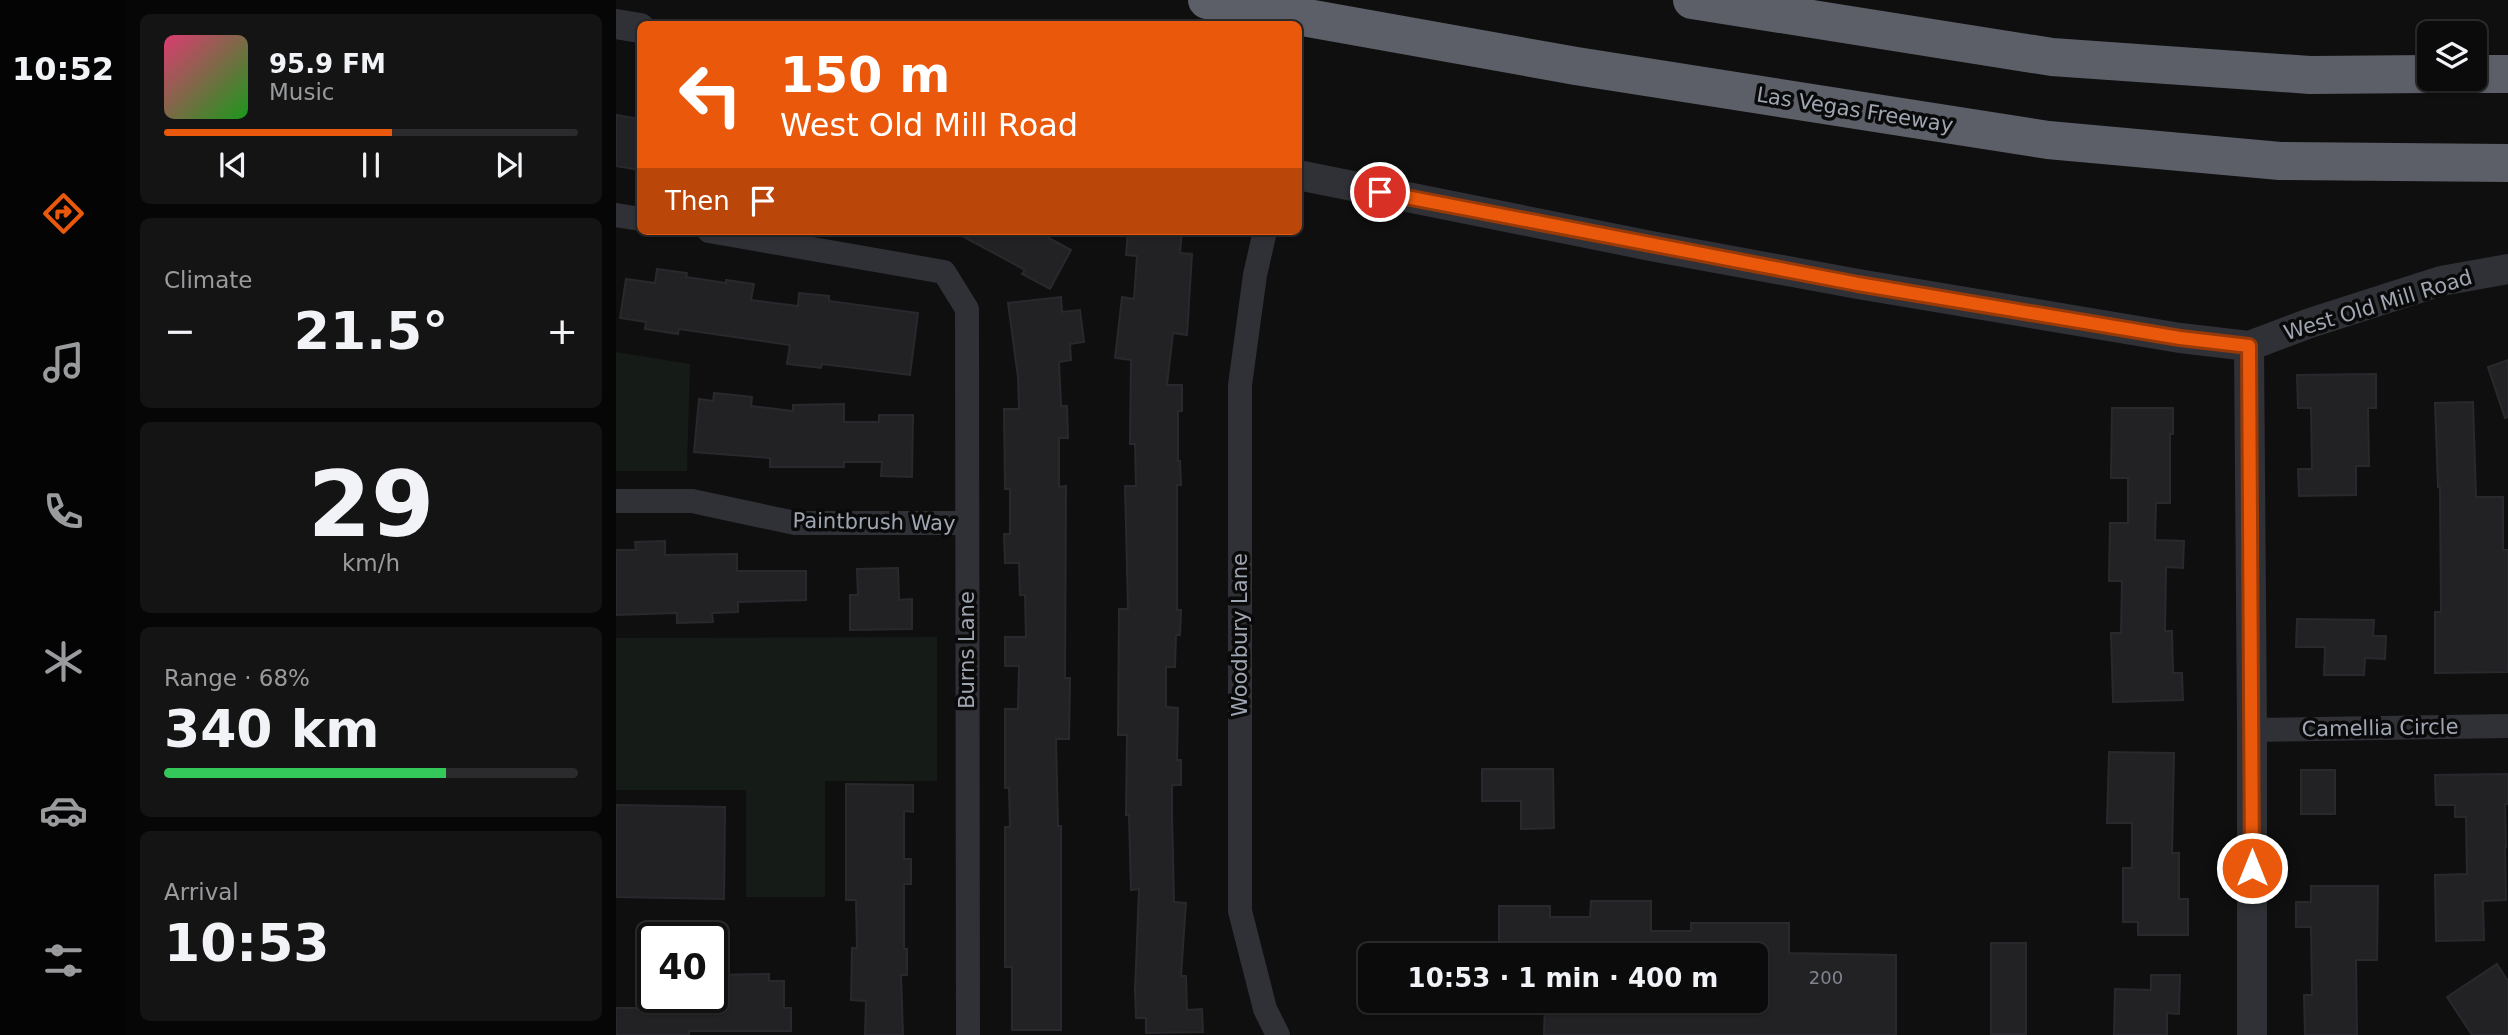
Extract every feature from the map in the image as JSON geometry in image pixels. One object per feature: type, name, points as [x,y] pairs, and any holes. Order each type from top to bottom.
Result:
[{"type":"highway","name":"Las Vegas Freeway","points":[[1207,0],[1576,66],[2048,140],[2280,161],[2508,163]]},
{"type":"highway","points":[[1692,0],[2052,57],[2309,75],[2417,74]]},
{"type":"highway","points":[[2487,74],[2508,74]]},
{"type":"street","points":[[616,24],[637,28]]},
{"type":"street","name":"West Old Mill Road","points":[[1302,176],[1651,246],[1858,284],[2167,336],[2249,346],[2310,323],[2441,281],[2508,269]]},
{"type":"street","points":[[616,215],[637,218]]},
{"type":"street","name":"Burns Lane","points":[[732,235],[944,272],[967,309],[968,1035]]},
{"type":"street","name":"Woodbury Lane","points":[[1264,235],[1255,275],[1240,385],[1240,911],[1265,1009],[1278,1035]]},
{"type":"street","points":[[2249,346],[2252,1035]]},
{"type":"street","name":"Paintbrush Way","points":[[616,500],[692,500],[795,523],[966,523]]},
{"type":"street","name":"Camellia Circle","points":[[2252,730],[2508,726]]},
{"type":"shaded area","points":[[616,352],[690,364],[687,471],[616,471]]},
{"type":"shaded area","points":[[937,637],[937,781],[825,781],[825,897],[746,897],[746,790],[616,790],[616,638]]},
{"type":"building","points":[[616,115],[637,118],[637,170],[616,166]]},
{"type":"building","points":[[960,235],[1043,235],[1071,250],[1050,289],[1022,274],[1025,270]]},
{"type":"building","points":[[1128,235],[1182,235],[1180,253],[1192,254],[1187,335],[1173,333],[1167,385],[1182,385],[1182,411],[1178,411],[1181,485],[1177,485],[1177,610],[1181,610],[1180,635],[1176,635],[1175,667],[1166,667],[1166,707],[1178,708],[1177,760],[1181,760],[1181,785],[1172,785],[1172,815],[1174,902],[1186,903],[1181,976],[1186,976],[1187,1010],[1202,1009],[1203,1032],[1146,1033],[1146,1018],[1136,1018],[1139,889],[1131,890],[1129,815],[1126,815],[1127,735],[1118,735],[1119,609],[1128,609],[1125,486],[1136,486],[1135,444],[1130,444],[1131,360],[1115,358],[1122,297],[1134,299],[1137,256],[1126,255]]},
{"type":"building","points":[[657,269],[687,273],[686,277],[754,284],[751,300],[798,306],[799,293],[829,296],[829,301],[918,313],[910,375],[822,364],[821,368],[787,364],[790,345],[679,329],[678,334],[645,329],[646,322],[620,318],[626,279],[655,283]]},
{"type":"building","points":[[1061,297],[1062,312],[1080,310],[1084,342],[1070,344],[1071,360],[1059,362],[1061,406],[1067,406],[1068,438],[1059,438],[1059,487],[1066,486],[1065,678],[1070,678],[1069,739],[1056,739],[1058,826],[1061,826],[1061,1030],[1012,1030],[1012,967],[1005,967],[1005,827],[1010,827],[1009,788],[1005,788],[1005,709],[1018,709],[1019,666],[1005,666],[1005,637],[1026,637],[1025,595],[1020,595],[1019,563],[1005,563],[1004,534],[1010,534],[1010,489],[1005,489],[1004,409],[1019,409],[1018,377],[1008,303]]},
{"type":"building","points":[[2508,360],[2508,417],[2505,418],[2488,367]]},
{"type":"building","points":[[2376,374],[2376,408],[2368,408],[2369,466],[2356,466],[2356,495],[2299,496],[2298,469],[2312,469],[2311,408],[2298,408],[2297,375]]},
{"type":"building","points":[[714,393],[752,397],[751,406],[793,411],[793,405],[844,404],[844,422],[879,422],[879,415],[913,415],[912,477],[881,476],[882,462],[844,462],[844,467],[770,467],[770,458],[694,452],[699,399],[713,401]]},
{"type":"building","points":[[2473,402],[2476,497],[2503,497],[2503,550],[2508,550],[2508,672],[2435,673],[2435,612],[2441,612],[2440,487],[2435,403]]},
{"type":"building","points":[[2112,408],[2173,408],[2173,434],[2170,434],[2170,503],[2156,503],[2155,540],[2184,541],[2183,568],[2166,567],[2165,631],[2172,631],[2173,673],[2182,673],[2183,700],[2113,702],[2111,633],[2121,633],[2122,581],[2109,581],[2110,523],[2128,523],[2128,478],[2111,478]]},
{"type":"building","points":[[665,541],[665,555],[737,554],[737,571],[806,571],[806,600],[738,602],[738,612],[712,613],[713,622],[677,623],[677,613],[616,615],[616,550],[636,550],[635,542]]},
{"type":"building","points":[[898,568],[899,600],[912,599],[912,629],[850,630],[850,595],[858,595],[857,569]]},
{"type":"building","points":[[2297,619],[2374,620],[2373,636],[2386,636],[2385,659],[2365,658],[2364,675],[2324,675],[2325,647],[2296,647]]},
{"type":"building","points":[[2109,752],[2174,753],[2172,853],[2179,853],[2179,899],[2188,899],[2188,935],[2138,935],[2138,922],[2123,922],[2123,868],[2132,868],[2132,823],[2107,823]]},
{"type":"building","points":[[1482,769],[1553,769],[1554,828],[1521,829],[1521,801],[1482,801]]},
{"type":"building","points":[[2301,770],[2335,770],[2335,814],[2301,814]]},
{"type":"building","points":[[2508,774],[2508,804],[2505,804],[2506,900],[2483,901],[2484,940],[2436,941],[2435,875],[2467,874],[2466,817],[2455,817],[2455,805],[2436,805],[2435,775]]},
{"type":"building","points":[[846,784],[913,785],[913,812],[904,811],[904,859],[911,859],[911,884],[904,884],[904,949],[907,949],[907,975],[901,975],[903,1035],[865,1035],[866,1001],[851,1000],[852,948],[857,948],[856,900],[846,900]]},
{"type":"building","points":[[616,805],[725,807],[724,899],[616,897]]},
{"type":"building","points":[[2311,886],[2378,886],[2377,960],[2356,960],[2357,1035],[2305,1035],[2304,995],[2312,995],[2311,927],[2296,927],[2296,902],[2311,902]]},
{"type":"building","points":[[1591,901],[1651,901],[1651,931],[1691,931],[1691,923],[1789,923],[1789,953],[1896,955],[1896,1035],[1544,1035],[1545,1013],[1768,1013],[1768,943],[1499,943],[1499,906],[1550,906],[1550,917],[1590,917]]},
{"type":"building","points":[[1991,943],[2026,943],[2026,1034],[1991,1034]]},
{"type":"building","points":[[2497,964],[2508,981],[2508,1035],[2472,1035],[2447,997]]},
{"type":"building","points":[[769,974],[769,981],[784,981],[784,1008],[791,1008],[791,1031],[689,1031],[689,1035],[616,1035],[616,1008],[637,1008],[637,1013],[728,1013],[728,975]]},
{"type":"building","points":[[2151,975],[2180,975],[2179,1014],[2167,1013],[2167,1035],[2114,1035],[2115,989],[2151,990]]},
{"type":"route","points":[[1380,192],[1858,284],[2180,338],[2249,346],[2252,868]]}]
